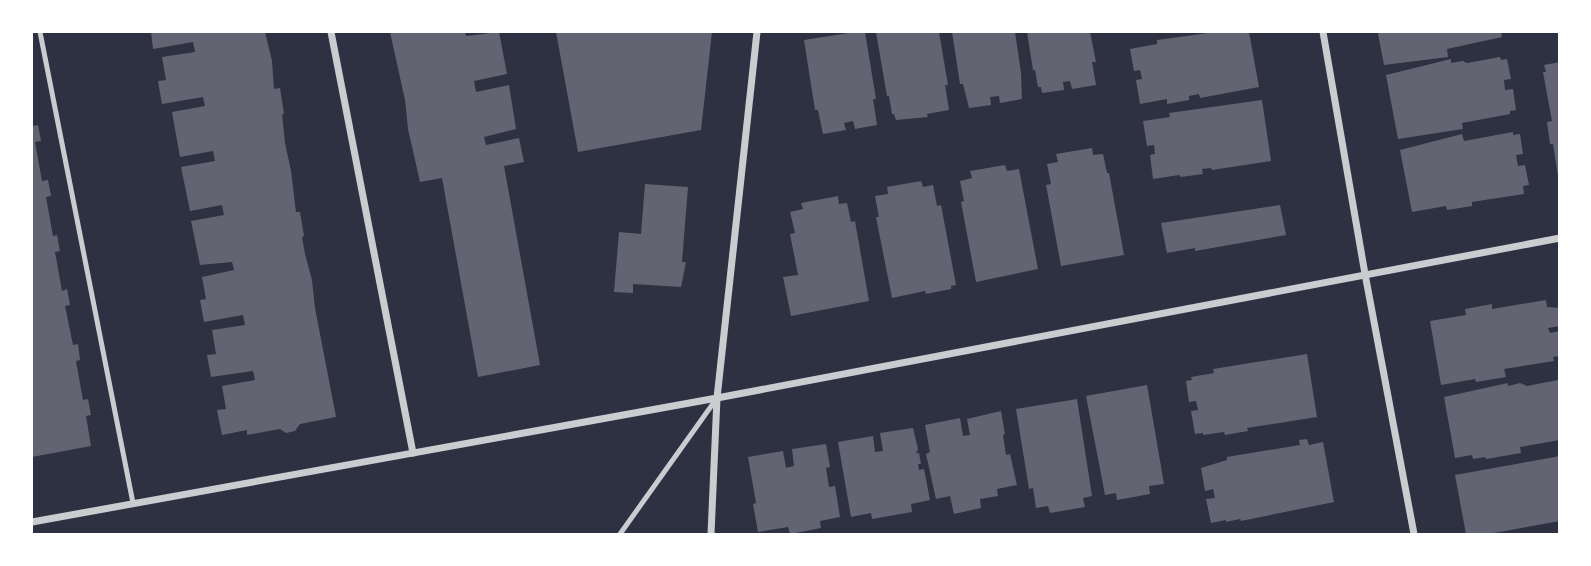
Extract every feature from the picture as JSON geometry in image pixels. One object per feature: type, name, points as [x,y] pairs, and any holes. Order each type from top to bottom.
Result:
[{"type":"street","points":[[331,32],[413,453]]},
{"type":"street","points":[[711,534],[717,398],[757,32]]},
{"type":"street","points":[[1323,32],[1414,534]]},
{"type":"street","points":[[32,522],[717,398],[1559,238]]},
{"type":"lane","points":[[40,32],[133,503]]},
{"type":"lane","points":[[620,534],[717,398]]},
{"type":"building","points":[[151,32],[265,32],[272,61],[274,89],[280,88],[296,212],[300,212],[302,237],[336,417],[300,424],[295,431],[286,433],[280,429],[247,435],[247,430],[222,435],[217,410],[226,409],[222,386],[255,380],[253,371],[211,377],[207,355],[216,354],[212,330],[245,325],[243,315],[204,322],[200,300],[206,299],[202,277],[234,270],[232,262],[200,265],[191,221],[224,215],[222,205],[190,211],[181,167],[215,161],[213,151],[180,157],[172,112],[205,106],[203,97],[162,104],[158,81],[166,80],[162,57],[195,52],[193,42],[153,49]]},
{"type":"building","points":[[390,32],[465,32],[466,36],[499,32],[507,74],[474,81],[476,92],[509,85],[516,129],[484,137],[486,145],[519,138],[524,162],[504,166],[540,365],[478,377],[442,178],[420,182]]},
{"type":"building","points":[[556,32],[712,32],[701,130],[578,152]]},
{"type":"building","points":[[865,32],[876,99],[873,99],[877,125],[855,129],[853,121],[844,123],[846,130],[823,134],[818,110],[815,110],[804,40]]},
{"type":"building","points":[[876,32],[939,32],[948,85],[945,85],[949,110],[927,114],[928,117],[896,120],[887,96]]},
{"type":"building","points":[[952,32],[1015,32],[1022,99],[1000,103],[999,96],[990,97],[991,105],[969,108],[963,84],[960,84]]},
{"type":"building","points":[[1027,32],[1090,32],[1096,62],[1092,62],[1096,85],[1072,89],[1070,81],[1063,82],[1064,90],[1042,93],[1033,70]]},
{"type":"building","points":[[1216,32],[1249,32],[1259,87],[1200,98],[1199,94],[1189,96],[1189,100],[1167,104],[1167,99],[1140,104],[1136,80],[1142,79],[1140,70],[1134,71],[1130,49],[1157,44],[1157,40]]},
{"type":"building","points":[[1501,32],[1502,37],[1447,49],[1448,57],[1384,65],[1378,34]]},
{"type":"building","points":[[1500,57],[1501,60],[1507,59],[1511,79],[1504,80],[1505,90],[1513,89],[1516,110],[1510,111],[1510,114],[1462,123],[1463,129],[1398,139],[1386,75],[1451,59],[1451,63],[1467,63]]},
{"type":"building","points":[[1560,62],[1558,176],[1553,144],[1550,144],[1547,122],[1552,121],[1543,72],[1546,72],[1544,65]]},
{"type":"building","points":[[1262,100],[1271,161],[1212,170],[1202,169],[1203,174],[1153,179],[1150,155],[1155,154],[1154,145],[1147,146],[1143,121],[1170,117],[1169,113]]},
{"type":"building","points":[[38,125],[41,141],[35,142],[42,181],[48,180],[51,196],[46,197],[53,236],[57,235],[60,251],[55,252],[62,291],[67,289],[70,305],[65,306],[73,345],[78,344],[80,360],[76,361],[83,400],[88,399],[91,415],[86,416],[91,446],[32,457],[32,126]]},
{"type":"building","points":[[1513,132],[1513,135],[1520,134],[1523,154],[1516,155],[1518,166],[1525,165],[1529,185],[1523,186],[1524,194],[1472,202],[1472,206],[1447,210],[1446,206],[1412,212],[1400,150],[1462,134],[1464,141]]},
{"type":"building","points":[[1092,148],[1093,155],[1103,154],[1109,173],[1124,255],[1061,266],[1046,185],[1051,184],[1047,164],[1058,162],[1056,154]]},
{"type":"building","points":[[1005,165],[1007,171],[1019,169],[1038,269],[976,282],[961,202],[964,201],[960,181],[972,178],[970,171]]},
{"type":"building","points":[[921,181],[923,187],[933,185],[937,206],[941,205],[956,285],[951,286],[951,289],[892,298],[876,217],[879,217],[875,196],[888,194],[887,187]]},
{"type":"building","points":[[645,184],[688,187],[682,262],[686,262],[681,287],[633,284],[633,293],[614,292],[619,232],[641,234]]},
{"type":"building","points":[[838,196],[839,204],[847,203],[851,222],[855,221],[869,301],[791,316],[783,277],[798,275],[790,234],[795,233],[790,212],[803,209],[801,203]]},
{"type":"building","points":[[1280,205],[1286,235],[1195,251],[1195,248],[1167,253],[1161,223]]},
{"type":"building","points":[[1546,300],[1547,307],[1560,308],[1560,326],[1548,328],[1550,333],[1560,331],[1560,356],[1553,357],[1554,361],[1504,369],[1506,377],[1441,385],[1430,321],[1466,315],[1465,309],[1492,304],[1492,309]]},
{"type":"building","points":[[1307,354],[1317,417],[1247,428],[1248,431],[1225,435],[1224,432],[1195,434],[1191,411],[1198,410],[1196,401],[1189,402],[1186,381],[1192,380],[1191,377],[1214,373],[1213,369]]},
{"type":"building","points":[[1558,380],[1560,440],[1520,447],[1521,453],[1486,459],[1473,459],[1472,455],[1455,458],[1444,397],[1508,383],[1508,386],[1520,383],[1527,386]]},
{"type":"building","points":[[1147,385],[1164,484],[1149,486],[1150,494],[1117,500],[1116,493],[1105,495],[1086,396]]},
{"type":"building","points":[[1077,399],[1092,496],[1083,498],[1085,507],[1050,513],[1048,506],[1036,508],[1033,488],[1029,489],[1016,409]]},
{"type":"building","points":[[1001,411],[1006,455],[1010,454],[1017,485],[997,489],[998,496],[980,499],[981,508],[954,514],[950,496],[936,499],[926,454],[930,452],[925,425],[960,418],[963,436],[970,435],[967,419]]},
{"type":"building","points":[[913,428],[918,449],[916,453],[919,453],[921,464],[918,464],[919,470],[924,469],[930,500],[911,504],[912,512],[872,519],[871,513],[851,517],[838,442],[873,436],[875,452],[883,451],[880,433]]},
{"type":"building","points":[[1307,439],[1309,445],[1323,442],[1334,502],[1241,521],[1211,523],[1206,499],[1215,498],[1213,489],[1205,491],[1201,468],[1227,460],[1227,457],[1300,445],[1299,440]]},
{"type":"building","points":[[826,444],[830,467],[826,468],[829,487],[835,486],[840,517],[820,521],[821,528],[790,534],[788,527],[758,532],[748,457],[783,451],[786,468],[794,466],[792,449]]},
{"type":"building","points":[[1560,456],[1560,521],[1488,534],[1466,534],[1455,475]]}]
